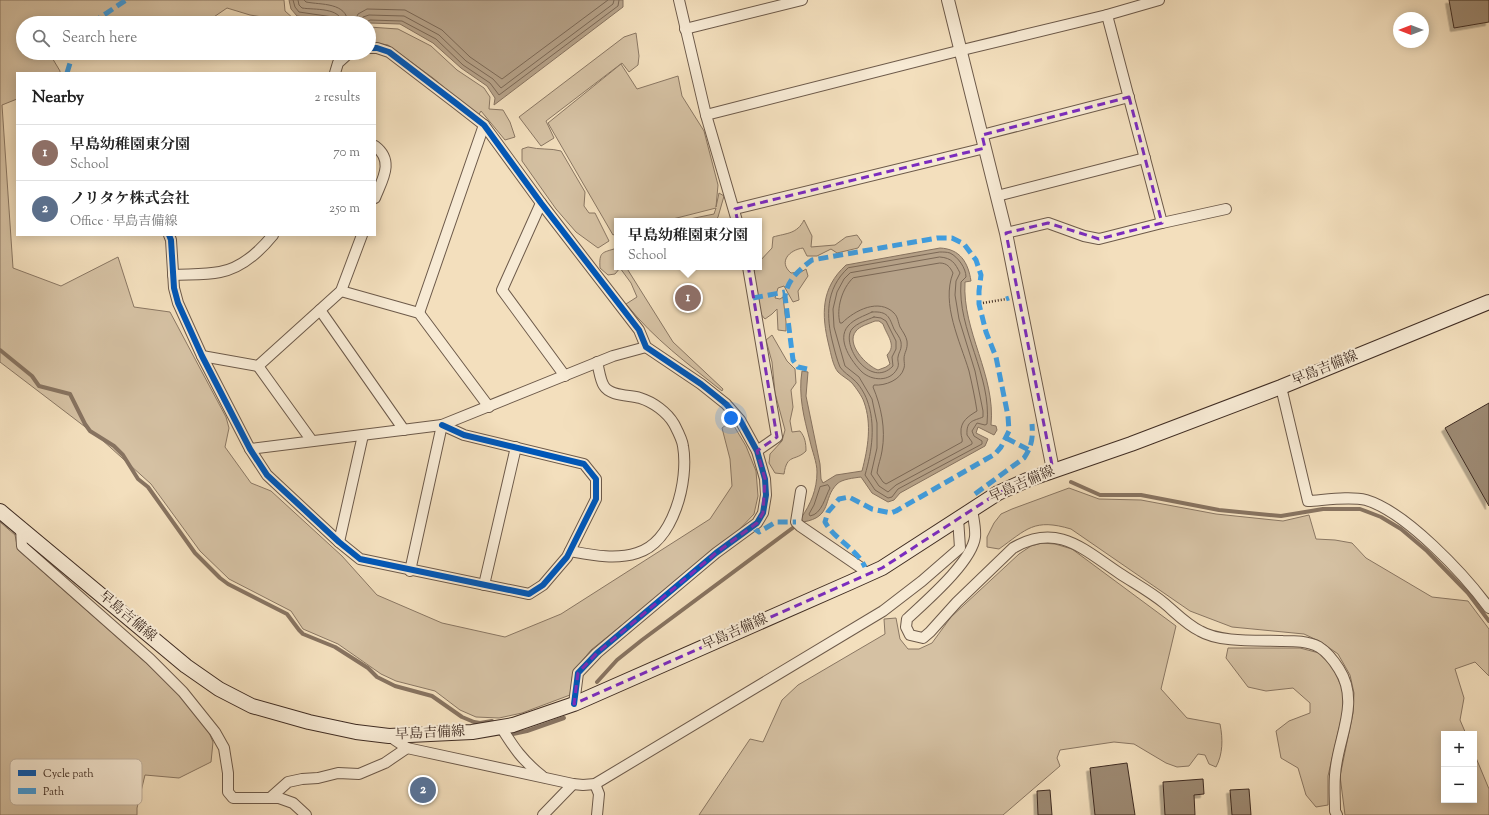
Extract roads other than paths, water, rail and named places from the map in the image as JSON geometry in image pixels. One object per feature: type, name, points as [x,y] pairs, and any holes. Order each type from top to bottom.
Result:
[{"type":"main road","name":"早島吉備線","points":[[0,510],[186,666],[234,698],[252,706],[309,722],[356,732],[389,736],[472,732],[513,724],[574,704],[867,575],[882,568],[972,509],[998,494],[1053,470],[1131,444],[1281,387],[1489,302]]},
{"type":"street","points":[[679,0],[706,115],[736,218]]},
{"type":"street","points":[[685,29],[802,0]]},
{"type":"street","points":[[948,0],[1006,233],[1053,470]]},
{"type":"street","points":[[706,115],[961,50],[1107,15],[1159,0]]},
{"type":"street","points":[[1107,15],[1162,222]]},
{"type":"street","points":[[376,48],[389,52],[484,126],[639,330],[646,347],[702,384],[726,404],[740,420],[757,451],[765,479],[766,495],[763,513],[757,523],[716,552],[597,653],[578,673],[574,704]]},
{"type":"street","points":[[335,72],[338,63],[341,60]]},
{"type":"street","points":[[982,135],[1129,98]]},
{"type":"street","points":[[419,313],[484,126]]},
{"type":"street","points":[[376,147],[381,151],[385,160],[386,168],[376,195]]},
{"type":"street","points":[[734,209],[985,148]]},
{"type":"street","points":[[997,196],[1145,158]]},
{"type":"street","points":[[541,203],[502,290],[565,376]]},
{"type":"street","points":[[1006,233],[1048,223],[1084,236],[1099,239],[1162,222],[1226,209]]},
{"type":"street","points":[[169,236],[171,240],[174,288],[178,303],[202,356],[250,449],[267,476],[339,542],[360,559],[410,571],[529,594],[543,586],[567,557],[596,499],[596,479],[584,464],[464,435],[442,425]]},
{"type":"street","points":[[173,275],[221,272],[242,263],[262,248],[272,236]]},
{"type":"street","points":[[258,366],[341,291],[362,236]]},
{"type":"street","points":[[749,270],[777,437],[757,451]]},
{"type":"street","points":[[341,291],[419,313],[489,407]]},
{"type":"street","points":[[320,310],[404,430]]},
{"type":"street","points":[[250,449],[442,425],[612,356],[646,347]]},
{"type":"street","points":[[202,356],[258,366],[312,441]]},
{"type":"street","points":[[570,551],[596,556],[622,555],[638,553],[655,543],[670,524],[678,505],[684,470],[683,445],[673,423],[658,407],[642,399],[610,392],[603,385],[598,362]]},
{"type":"street","points":[[1281,387],[1308,501],[1346,499],[1364,500],[1382,508],[1422,535],[1466,580],[1489,608]]},
{"type":"street","points":[[410,571],[442,425]]},
{"type":"street","points":[[339,542],[362,435]]},
{"type":"street","points":[[484,586],[516,447]]},
{"type":"street","points":[[802,490],[799,525],[860,567],[867,575]]},
{"type":"street","points":[[972,509],[975,537],[968,554],[944,584],[907,619],[906,628],[910,635],[923,638],[957,602],[1013,548],[1023,542],[1036,538],[1049,537],[1062,539],[1078,546],[1164,603],[1182,620],[1201,632],[1228,640],[1302,641],[1319,647],[1330,657],[1340,670],[1348,687],[1349,709],[1334,774],[1335,811],[1337,815]]},
{"type":"street","points":[[389,736],[407,748],[573,784],[595,784],[883,611],[922,581],[960,548],[958,518]]},
{"type":"street","points":[[21,528],[22,546],[150,659],[183,692],[208,722],[224,748],[228,772],[228,792],[233,798],[279,798],[293,803],[306,815]]},
{"type":"street","points":[[501,727],[515,750],[527,764],[543,777]]},
{"type":"street","points":[[270,798],[288,782],[318,778],[338,773],[359,774],[385,763],[407,748]]},
{"type":"street","points":[[543,815],[573,784]]},
{"type":"street","points":[[595,784],[598,794],[597,815]]},
{"type":"water","points":[[289,0],[623,0],[623,7],[494,105],[495,98],[487,86],[461,68],[433,43],[400,24],[376,23],[376,16],[297,16],[291,9]]},
{"type":"water","points":[[940,248],[953,251],[962,258],[968,268],[971,281],[965,282],[965,300],[968,318],[989,389],[991,425],[996,426],[997,430],[994,435],[978,427],[976,433],[988,439],[985,446],[900,493],[894,500],[888,502],[872,493],[861,477],[842,481],[832,490],[823,512],[812,520],[803,522],[801,518],[813,496],[816,484],[817,468],[802,406],[802,371],[808,372],[806,396],[823,483],[836,475],[862,471],[866,454],[868,419],[864,402],[852,383],[838,372],[835,367],[826,334],[824,312],[825,302],[832,283],[846,265]],"holes":[[[879,321],[883,324],[890,340],[891,348],[887,355],[890,364],[878,370],[868,364],[859,354],[855,348],[853,336],[856,331],[864,325]]]},
{"type":"waterway","points":[[0,350],[32,376],[39,386],[70,394],[90,431],[114,446],[123,455],[138,479],[148,487],[195,553],[220,578],[228,584],[287,614],[303,634],[335,647],[368,668],[377,677],[395,686],[432,696],[462,717],[474,722],[480,723],[492,721]]},
{"type":"waterway","points":[[1071,482],[1100,495],[1141,495],[1219,510],[1259,514],[1281,516],[1323,509],[1360,509],[1381,517],[1401,529],[1427,551],[1468,593],[1489,621]]},
{"type":"waterway","points":[[597,682],[617,660],[642,640],[798,524]]},
{"type":"waterway","points":[[513,734],[527,731],[564,718]]},
{"type":"place","name":"早島幼稚園東分園","points":[[688,298]]},
{"type":"place","name":"ノリタケ株式会社","points":[[423,790]]}]
